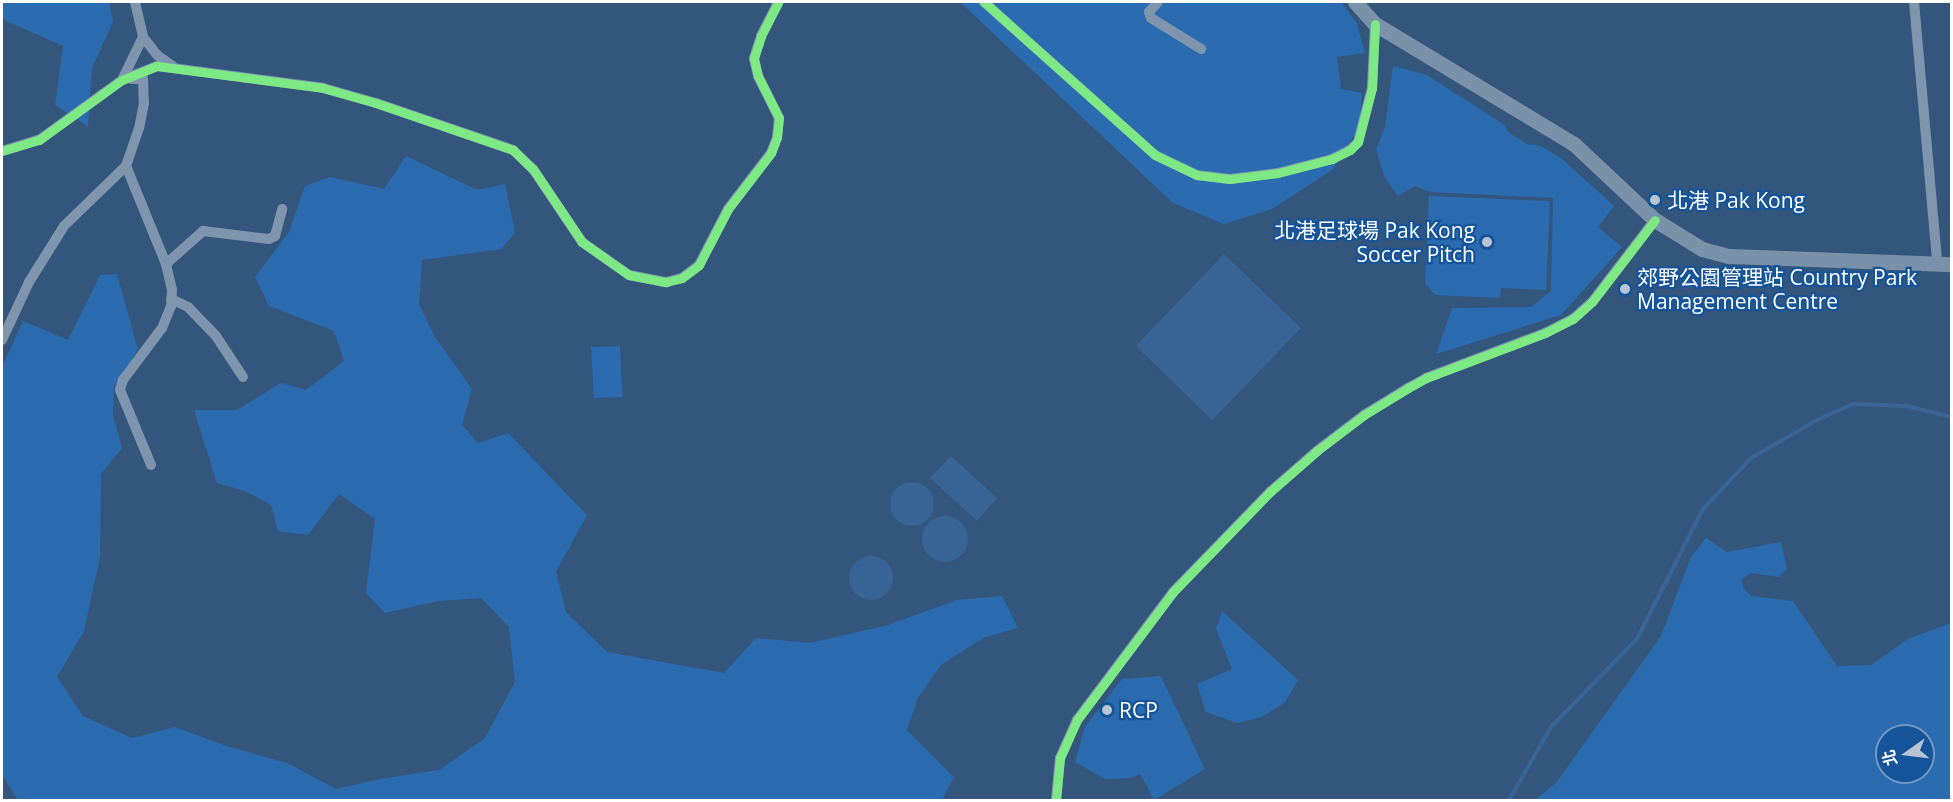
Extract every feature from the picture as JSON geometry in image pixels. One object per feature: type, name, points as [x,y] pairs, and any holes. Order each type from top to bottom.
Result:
[{"type":"main road","points":[[1355,2],[1376,24],[1574,144],[1655,220],[1702,249],[1730,256],[1944,263]]},
{"type":"street","points":[[135,2],[143,37],[157,55],[173,66]]},
{"type":"street","points":[[2,151],[39,140],[122,80],[157,66],[173,66],[270,79],[338,92],[513,150],[533,169],[568,224],[594,252],[629,275],[666,282],[682,278],[699,265],[728,209],[771,153],[777,137],[779,118],[758,76],[754,58],[761,36],[778,2]]},
{"type":"street","points":[[984,2],[1155,155],[1197,175],[1230,179],[1278,173],[1332,159],[1350,150],[1358,142],[1372,87],[1376,24]]},
{"type":"street","points":[[1158,2],[1149,12],[1151,18],[1201,49]]},
{"type":"street","points":[[1914,2],[1944,263]]},
{"type":"street","points":[[122,80],[143,37]]},
{"type":"street","points":[[2,340],[28,282],[64,226],[126,166],[139,128],[144,91],[143,79],[122,80]]},
{"type":"street","points":[[126,166],[166,264],[171,299],[171,306],[162,328],[123,381],[120,390],[151,465]]},
{"type":"street","points":[[166,264],[203,231],[269,239],[275,236],[282,209]]},
{"type":"street","points":[[1056,801],[1060,758],[1077,720],[1173,592],[1271,491],[1318,450],[1364,415],[1408,388],[1426,378],[1545,333],[1573,319],[1592,302],[1655,220]]},
{"type":"street","points":[[171,299],[188,307],[216,336],[243,378]]},
{"type":"shaded area","points":[[2,2],[109,2],[113,22],[92,68],[88,126],[55,105],[63,46],[2,19]]},
{"type":"shaded area","points":[[960,2],[1341,2],[1356,22],[1365,53],[1337,57],[1341,89],[1362,93],[1359,128],[1332,170],[1272,209],[1224,224],[1173,203]]},
{"type":"shaded area","points":[[1393,66],[1427,75],[1506,126],[1508,132],[1527,144],[1541,146],[1561,158],[1614,206],[1598,227],[1622,247],[1561,315],[1436,354],[1452,308],[1531,307],[1551,291],[1553,198],[1430,192],[1415,186],[1398,196],[1385,178],[1376,150],[1385,127]]},
{"type":"shaded area","points":[[406,156],[477,190],[505,184],[515,233],[501,249],[422,260],[419,304],[435,337],[472,389],[462,425],[478,443],[508,433],[587,515],[556,572],[566,612],[607,652],[724,673],[756,638],[810,643],[888,625],[957,600],[1002,596],[1018,628],[983,638],[941,665],[918,698],[907,730],[954,777],[942,800],[18,800],[2,775],[2,367],[23,321],[68,340],[100,275],[117,274],[138,350],[114,387],[113,415],[122,448],[101,474],[100,557],[84,631],[57,677],[83,716],[132,738],[175,727],[226,746],[287,763],[336,789],[380,779],[439,770],[485,738],[515,682],[509,627],[481,598],[438,601],[385,613],[366,593],[375,519],[339,494],[308,535],[278,531],[271,505],[245,491],[217,483],[194,410],[237,410],[281,383],[306,390],[344,361],[334,331],[269,306],[255,277],[289,232],[305,186],[330,177],[384,189]]},
{"type":"shaded area","name":"北港足球場 Pak Kong Soccer Pitch","points":[[1429,196],[1550,201],[1546,290],[1501,288],[1500,298],[1435,295],[1425,283]]},
{"type":"shaded area","points":[[1224,254],[1301,328],[1212,420],[1136,346]]},
{"type":"shaded area","points":[[620,346],[622,397],[594,398],[591,347]]},
{"type":"shaded area","points":[[951,456],[997,498],[977,521],[930,478]]},
{"type":"shaded area","points":[[912,482],[927,489],[934,504],[927,519],[912,526],[897,519],[890,504],[897,489]]},
{"type":"shaded area","points":[[945,516],[961,523],[968,539],[961,555],[945,562],[929,555],[922,539],[929,523]]},
{"type":"shaded area","points":[[1706,538],[1727,552],[1781,542],[1787,569],[1779,577],[1751,573],[1741,580],[1744,589],[1751,596],[1793,601],[1837,666],[1871,665],[1908,639],[1951,623],[1951,800],[1535,800],[1556,783],[1661,636],[1691,557]]},
{"type":"shaded area","points":[[871,556],[880,557],[887,562],[892,569],[892,587],[887,594],[880,599],[871,600],[862,599],[855,594],[850,587],[849,578],[850,569],[855,562],[862,557]]},
{"type":"shaded area","points":[[1222,611],[1298,680],[1285,702],[1262,717],[1237,723],[1206,712],[1197,684],[1232,669],[1216,629]]},
{"type":"shaded area","points":[[1161,676],[1205,769],[1154,800],[1140,774],[1130,778],[1105,779],[1075,762],[1085,727],[1122,679]]},
{"type":"waterway","points":[[1509,800],[1551,727],[1637,639],[1703,509],[1751,458],[1817,420],[1853,404],[1906,406],[1952,417]]},
{"type":"cycle path","points":[[2,151],[39,140],[122,80],[157,66],[323,88],[376,103],[513,150],[533,169],[582,242],[629,275],[666,282],[682,278],[699,265],[728,209],[771,153],[777,137],[779,118],[758,76],[754,58],[761,36],[778,2]]},
{"type":"cycle path","points":[[984,2],[1155,155],[1197,175],[1230,179],[1278,173],[1332,159],[1350,150],[1358,142],[1372,88],[1375,24]]},
{"type":"cycle path","points":[[1056,800],[1060,758],[1077,720],[1173,592],[1271,491],[1318,450],[1364,415],[1408,388],[1426,378],[1545,333],[1573,319],[1592,302],[1655,220]]},
{"type":"place","name":"北港 Pak Kong","points":[[1655,200]]},
{"type":"place","name":"北港足球場 Pak Kong Soccer Pitch","points":[[1487,242]]},
{"type":"place","name":"郊野公園管理站 Country Park Management Centre","points":[[1625,289]]},
{"type":"place","name":"RCP","points":[[1107,710]]}]
